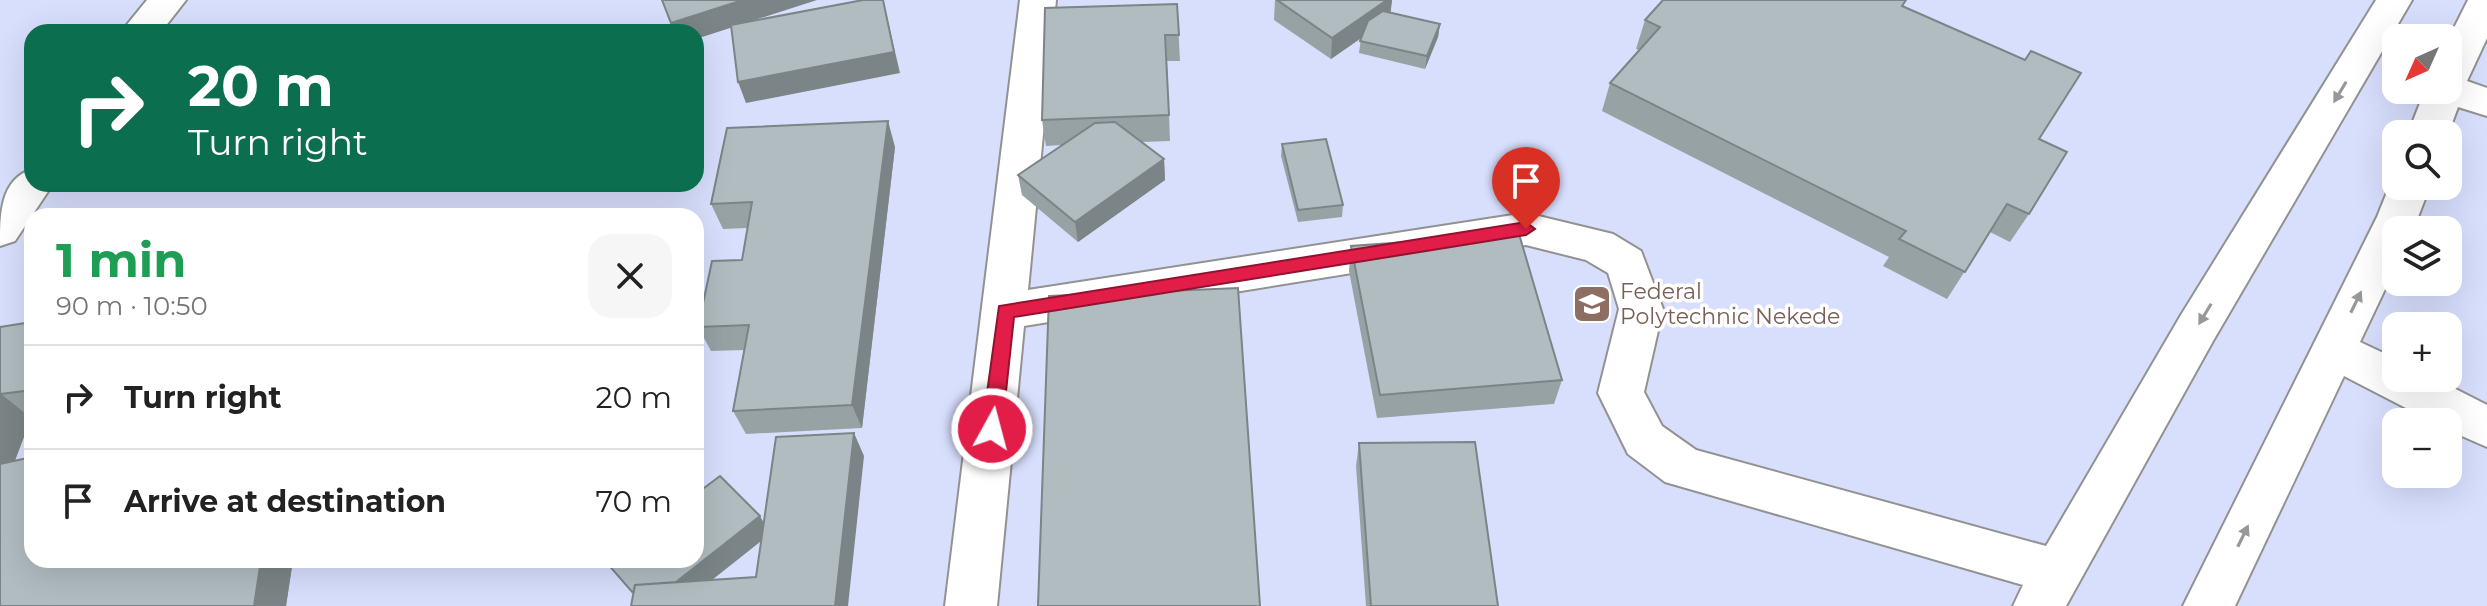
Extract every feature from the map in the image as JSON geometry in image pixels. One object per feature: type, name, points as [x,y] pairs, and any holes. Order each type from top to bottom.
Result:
[{"type":"street","points":[[147,24],[168,0]]},
{"type":"street","points":[[971,606],[1038,0]]},
{"type":"street","points":[[2389,24],[2394,0]]},
{"type":"street","points":[[2462,51],[2486,0]]},
{"type":"street","points":[[1006,311],[1526,229],[1584,242],[1598,246],[1626,263],[1641,309],[1621,393],[1645,440],[1682,467],[2049,589],[2197,328],[2382,53]]},
{"type":"street","points":[[2462,95],[2487,102]]},
{"type":"street","points":[[0,230],[26,192]]},
{"type":"street","points":[[2209,606],[2404,200]]},
{"type":"street","points":[[2333,349],[2487,427]]},
{"type":"shaded area","name":"Federal Polytechnic Nekede","points":[[0,0],[2487,0],[2487,606],[0,606]]},
{"type":"building","points":[[662,0],[743,0],[671,23]]},
{"type":"building","points":[[863,0],[883,0],[894,52],[738,82],[731,25]]},
{"type":"building","points":[[1277,0],[1387,0],[1332,38]]},
{"type":"building","points":[[1663,0],[1906,0],[1902,6],[2025,60],[2031,51],[2081,73],[2039,139],[2067,152],[2029,214],[2007,204],[1965,272],[1899,239],[1906,231],[1610,83],[1660,27],[1645,20]]},
{"type":"building","points":[[1177,4],[1179,35],[1165,35],[1169,115],[1042,120],[1045,8]]},
{"type":"building","points":[[1383,11],[1440,24],[1427,56],[1360,41],[1368,21]]},
{"type":"building","points":[[888,121],[852,405],[733,411],[749,325],[704,327],[704,299],[712,261],[742,260],[752,202],[711,204],[727,128]]},
{"type":"building","points":[[1115,122],[1164,159],[1075,222],[1018,175],[1095,123]]},
{"type":"building","points":[[1326,139],[1343,205],[1298,210],[1282,144]]},
{"type":"building","points":[[1519,234],[1562,380],[1380,395],[1351,246]]},
{"type":"building","points":[[1238,288],[1260,606],[1038,606],[1049,296]]},
{"type":"building","points":[[24,323],[24,391],[1,394],[0,397],[0,327]]},
{"type":"building","points":[[854,433],[835,606],[631,606],[635,585],[756,577],[776,437]]},
{"type":"building","points":[[1475,442],[1498,606],[1371,606],[1359,443]]},
{"type":"building","points":[[24,459],[24,568],[260,568],[254,606],[0,606],[0,464]]},
{"type":"building","points":[[720,476],[760,516],[704,560],[704,488]]},
{"type":"building","points":[[611,568],[694,568],[676,582],[635,585],[633,593]]},
{"type":"place","name":"Federal Polytechnic Nekede","points":[[1592,304]]},
{"type":"route","points":[[992,429],[1006,311],[1526,229]]}]
